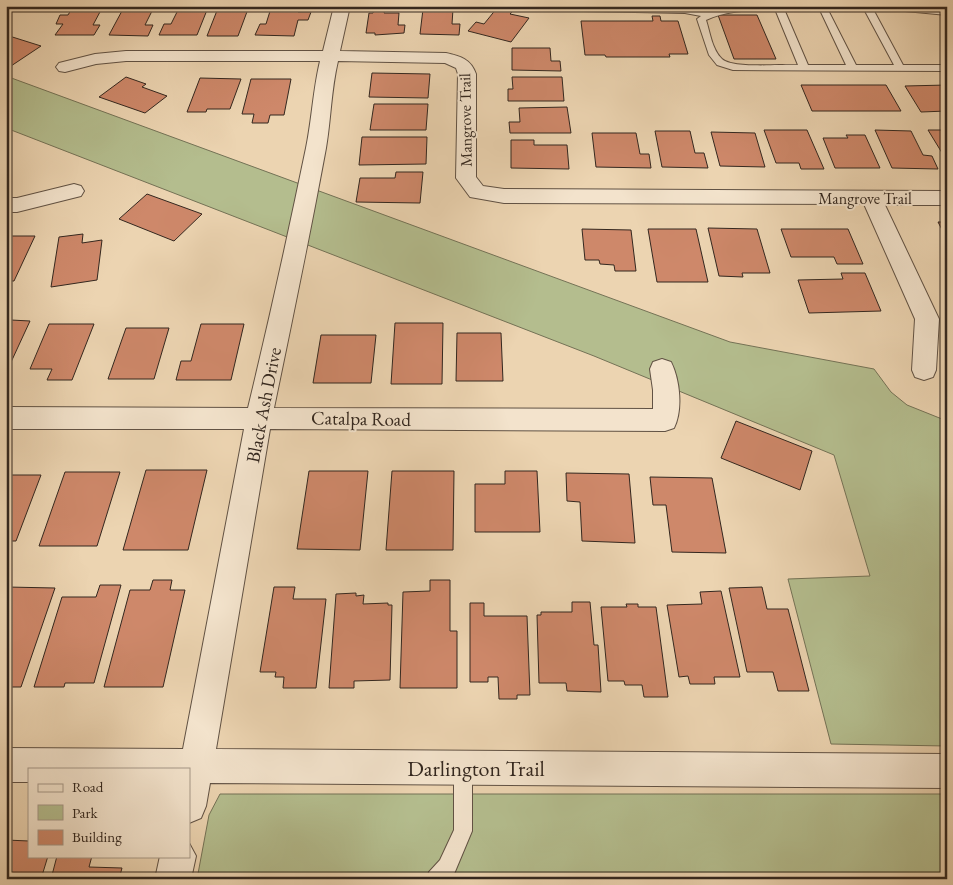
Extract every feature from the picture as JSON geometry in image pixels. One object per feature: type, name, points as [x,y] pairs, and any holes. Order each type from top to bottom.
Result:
[{"type":"street","name":"Black Ash Drive","points":[[190,802],[198,766],[259,417],[306,200],[320,128],[323,87],[342,6]]},
{"type":"street","name":"Mangrove Trail","points":[[65,67],[95,59],[126,56],[431,57],[460,62],[466,67],[468,74],[466,178],[477,192],[504,196],[947,198]]},
{"type":"street","points":[[6,205],[17,205],[74,192]]},
{"type":"street","points":[[872,199],[927,319],[924,370]]},
{"type":"street","name":"Catalpa Road","points":[[6,418],[259,417],[665,420],[666,390],[662,369]]},
{"type":"street","name":"Darlington Trail","points":[[6,765],[947,771]]},
{"type":"street","points":[[173,879],[178,858]]},
{"type":"lane","points":[[580,6],[584,8],[685,10],[708,14],[723,10],[867,7],[905,8],[943,11],[947,13]]},
{"type":"lane","points":[[867,7],[900,67]]},
{"type":"lane","points":[[779,8],[804,67]]},
{"type":"lane","points":[[823,8],[852,67]]},
{"type":"lane","points":[[708,14],[701,20],[712,53],[720,63],[733,67],[947,68]]},
{"type":"lane","points":[[436,879],[447,867],[463,832],[463,768]]},
{"type":"green space","points":[[6,76],[730,342],[874,369],[891,392],[907,405],[947,421],[947,746],[831,744],[788,579],[870,576],[834,455],[594,356],[6,128]]},
{"type":"green space","points":[[220,794],[947,794],[947,879],[197,879],[209,815]]},
{"type":"building","points":[[218,8],[248,9],[238,36],[207,36]]},
{"type":"building","points":[[271,8],[299,8],[298,12],[311,12],[308,20],[298,20],[294,36],[255,35],[260,24],[266,24]]},
{"type":"building","points":[[497,8],[512,12],[510,14],[529,18],[511,42],[468,31],[476,22],[484,24]]},
{"type":"building","points":[[123,9],[153,9],[145,25],[153,25],[148,36],[109,35]]},
{"type":"building","points":[[423,9],[453,9],[452,24],[460,24],[459,35],[420,34]]},
{"type":"building","points":[[71,10],[101,10],[93,25],[100,25],[94,35],[55,35],[63,24],[56,24],[60,15],[68,15]]},
{"type":"building","points":[[178,10],[207,10],[197,35],[159,35],[164,24],[171,24]]},
{"type":"building","points":[[374,10],[385,10],[384,13],[399,13],[398,25],[405,25],[404,33],[375,35],[375,33],[366,33],[369,13],[373,13]]},
{"type":"building","points":[[718,15],[757,15],[776,59],[734,59]]},
{"type":"building","points":[[652,16],[660,16],[661,21],[678,21],[688,54],[669,54],[670,57],[606,57],[605,55],[585,55],[581,21],[653,21]]},
{"type":"building","points":[[6,35],[41,46],[11,66],[6,64]]},
{"type":"building","points":[[512,48],[550,48],[551,61],[560,61],[561,71],[512,70]]},
{"type":"building","points":[[372,73],[430,74],[428,98],[369,97]]},
{"type":"building","points":[[126,77],[146,84],[142,87],[167,96],[145,113],[99,97]]},
{"type":"building","points":[[512,77],[562,77],[564,101],[508,101],[508,89],[513,89]]},
{"type":"building","points":[[200,78],[241,79],[230,109],[207,109],[206,112],[187,112]]},
{"type":"building","points":[[251,79],[291,79],[284,115],[270,115],[268,123],[252,123],[254,114],[242,114]]},
{"type":"building","points":[[801,85],[886,85],[901,111],[812,111]]},
{"type":"building","points":[[947,85],[947,111],[921,112],[905,86]]},
{"type":"building","points":[[374,104],[428,104],[426,130],[370,130]]},
{"type":"building","points":[[567,107],[571,133],[510,133],[509,122],[520,122],[519,108]]},
{"type":"building","points":[[764,130],[807,130],[824,169],[801,169],[799,163],[776,163]]},
{"type":"building","points":[[875,130],[911,131],[923,155],[932,156],[938,169],[892,168]]},
{"type":"building","points":[[928,130],[947,130],[947,161]]},
{"type":"building","points":[[655,131],[690,131],[695,153],[704,153],[708,168],[662,167]]},
{"type":"building","points":[[711,132],[755,133],[765,167],[720,166]]},
{"type":"building","points":[[592,133],[636,133],[640,154],[649,154],[651,168],[596,167]]},
{"type":"building","points":[[846,135],[865,135],[880,168],[835,168],[823,138],[848,138]]},
{"type":"building","points":[[362,137],[427,137],[426,164],[359,165]]},
{"type":"building","points":[[511,140],[534,140],[534,145],[567,145],[569,169],[511,168]]},
{"type":"building","points":[[396,172],[423,172],[420,203],[356,202],[360,178],[395,178]]},
{"type":"building","points":[[147,194],[202,214],[174,241],[119,219]]},
{"type":"building","points":[[938,222],[947,222],[947,239]]},
{"type":"building","points":[[708,228],[757,229],[770,273],[742,273],[743,277],[719,276]]},
{"type":"building","points":[[582,229],[631,230],[636,271],[615,271],[614,265],[600,264],[599,260],[585,260]]},
{"type":"building","points":[[648,229],[696,229],[708,282],[657,282]]},
{"type":"building","points":[[781,229],[848,229],[863,264],[837,264],[834,257],[791,257]]},
{"type":"building","points":[[83,234],[82,243],[102,240],[97,280],[51,287],[59,237]]},
{"type":"building","points":[[6,236],[35,236],[14,281],[6,281]]},
{"type":"building","points":[[841,273],[865,273],[881,311],[809,313],[798,280],[843,279]]},
{"type":"building","points":[[11,320],[30,321],[6,373],[6,327]]},
{"type":"building","points":[[395,323],[443,323],[442,384],[391,384]]},
{"type":"building","points":[[49,324],[94,324],[72,380],[47,380],[52,369],[30,369]]},
{"type":"building","points":[[201,324],[244,324],[231,380],[176,380],[181,361],[191,361]]},
{"type":"building","points":[[126,328],[169,328],[154,379],[108,379]]},
{"type":"building","points":[[457,333],[501,333],[503,381],[456,381]]},
{"type":"building","points":[[321,335],[376,335],[371,383],[313,383]]},
{"type":"building","points":[[736,421],[812,451],[800,490],[721,458]]},
{"type":"building","points":[[146,470],[207,470],[188,550],[123,550]]},
{"type":"building","points":[[309,471],[368,471],[360,550],[297,549]]},
{"type":"building","points":[[392,471],[454,471],[453,550],[386,550]]},
{"type":"building","points":[[505,471],[537,471],[540,532],[475,532],[475,484],[505,484]]},
{"type":"building","points":[[65,472],[120,472],[97,546],[39,546]]},
{"type":"building","points":[[566,473],[629,474],[635,543],[582,541],[580,502],[567,501]]},
{"type":"building","points":[[6,475],[41,475],[16,541],[6,541]]},
{"type":"building","points":[[650,477],[712,478],[726,553],[672,552],[666,505],[653,505]]},
{"type":"building","points":[[153,580],[172,580],[170,590],[185,590],[163,687],[104,687],[130,590],[150,590]]},
{"type":"building","points":[[430,580],[450,580],[450,631],[457,631],[457,688],[400,688],[403,592],[430,591]]},
{"type":"building","points":[[100,585],[121,585],[94,683],[65,683],[64,687],[34,687],[62,597],[96,597]]},
{"type":"building","points":[[7,587],[55,588],[21,687],[6,687]]},
{"type":"building","points":[[274,587],[295,587],[293,599],[326,599],[316,688],[283,688],[284,677],[275,677],[276,672],[260,672]]},
{"type":"building","points":[[762,587],[767,609],[788,609],[809,691],[778,691],[773,672],[747,672],[729,588]]},
{"type":"building","points":[[721,591],[740,677],[714,677],[715,684],[690,684],[688,676],[679,677],[667,605],[702,604],[700,592]]},
{"type":"building","points":[[356,593],[356,596],[364,595],[363,604],[388,603],[388,605],[392,605],[390,680],[354,681],[354,688],[329,688],[336,594]]},
{"type":"building","points":[[572,602],[590,602],[594,645],[598,645],[601,692],[567,691],[566,683],[539,683],[537,615],[541,615],[541,612],[572,612]]},
{"type":"building","points":[[470,603],[484,603],[484,616],[527,616],[530,695],[517,695],[517,699],[499,699],[498,677],[488,677],[488,682],[470,682]]},
{"type":"building","points":[[626,604],[638,604],[638,607],[656,607],[668,697],[644,697],[642,685],[625,685],[624,681],[608,681],[601,607],[627,607]]},
{"type":"building","points":[[6,840],[28,841],[28,858],[47,858],[41,879],[6,879]]},
{"type":"building","points":[[56,858],[91,858],[89,867],[122,868],[119,879],[51,879]]}]
